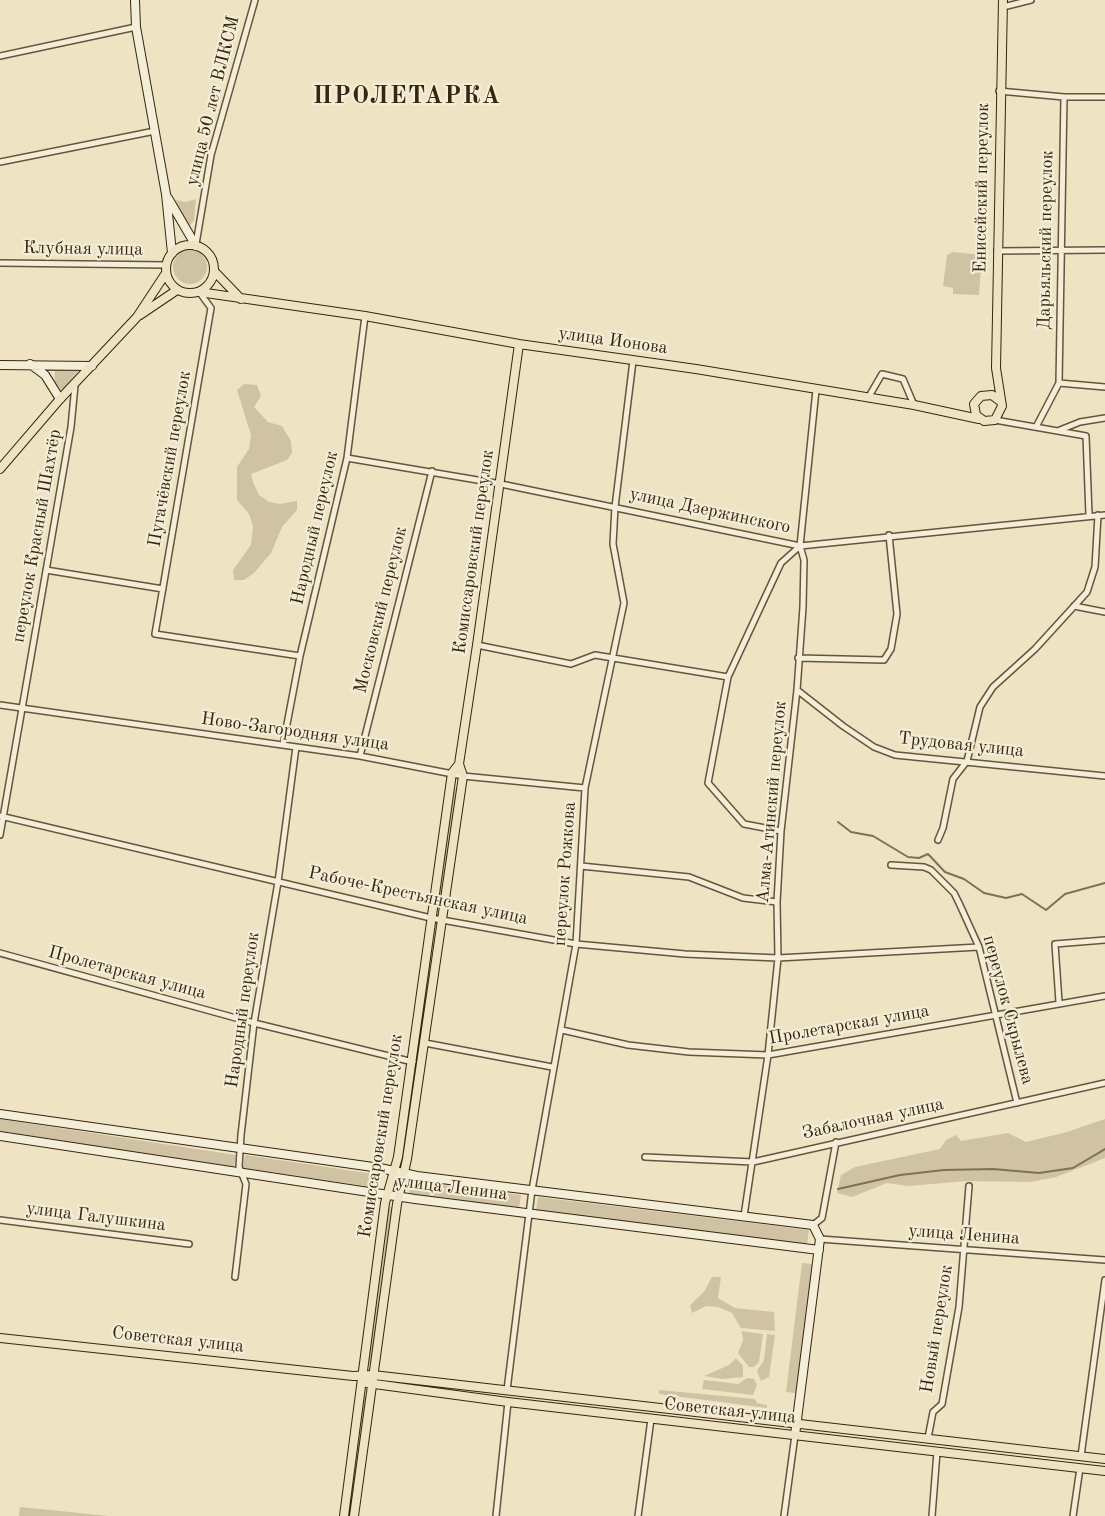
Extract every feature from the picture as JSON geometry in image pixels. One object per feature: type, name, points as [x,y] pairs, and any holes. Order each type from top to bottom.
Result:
[{"type":"main road","points":[[0,469],[60,399],[137,317],[166,269],[172,253],[166,194],[136,27],[135,0]]},
{"type":"main road","name":"Енисейский переулок","points":[[1000,401],[996,377],[999,91],[1003,3]]},
{"type":"main road","points":[[166,194],[196,246],[209,255],[214,271],[242,299]]},
{"type":"main road","points":[[172,253],[178,248],[196,246]]},
{"type":"main road","points":[[166,269],[171,285],[177,290],[190,294],[200,292],[212,280],[214,271]]},
{"type":"main road","points":[[137,317],[177,290]]},
{"type":"main road","name":"улица Ионова","points":[[200,292],[365,316],[519,344],[914,405],[979,419]]},
{"type":"main road","name":"Комиссаровский переулок","points":[[354,1516],[398,1197],[407,1159],[443,920],[463,776],[459,764],[501,484],[519,344]]},
{"type":"main road","points":[[0,364],[92,366]]},
{"type":"main road","points":[[30,364],[45,375],[60,399]]},
{"type":"main road","points":[[935,409],[961,410],[990,389],[996,377]]},
{"type":"main road","points":[[992,395],[1000,401],[1001,412],[995,420],[984,422],[979,419],[974,410],[979,398],[992,395]]},
{"type":"main road","name":"Комиссаровский переулок","points":[[344,1516],[359,1377],[387,1195],[392,1170],[398,1157],[452,773],[459,764]]},
{"type":"main road","name":"улица Ленина","points":[[0,1114],[403,1173],[813,1225]]},
{"type":"main road","name":"улица Ленина","points":[[0,1136],[398,1197],[819,1250]]},
{"type":"main road","points":[[795,1435],[820,1239],[813,1225]]},
{"type":"main road","name":"Советская улица","points":[[0,1338],[359,1377],[508,1402],[1105,1471]]},
{"type":"main road","name":"Советская улица","points":[[372,1379],[507,1390],[1105,1459]]},
{"type":"street","name":"улица 50 лет ВЛКСМ","points":[[196,246],[211,155],[255,0]]},
{"type":"street","points":[[1003,3],[1031,0]]},
{"type":"street","points":[[0,56],[136,27]]},
{"type":"street","points":[[999,91],[1064,97],[1105,97]]},
{"type":"street","name":"Дарьяльский переулок","points":[[1059,383],[1064,97]]},
{"type":"street","points":[[0,162],[155,131]]},
{"type":"street","points":[[997,251],[1105,250]]},
{"type":"street","name":"Клубная улица","points":[[0,263],[166,269]]},
{"type":"street","name":"Пугачёвский переулок","points":[[200,292],[212,308],[156,634],[300,656]]},
{"type":"street","name":"Народный переулок","points":[[283,745],[300,656],[347,458],[365,316]]},
{"type":"street","name":"переулок Рожкова","points":[[507,1390],[532,1190],[552,1067],[562,1030],[576,944],[585,788],[624,603],[613,544],[615,507],[633,361]]},
{"type":"street","points":[[868,398],[882,374],[903,379],[914,405]]},
{"type":"street","name":"переулок Красный Шахтёр","points":[[0,835],[71,427],[75,383]]},
{"type":"street","points":[[1036,427],[1059,383],[1105,387]]},
{"type":"street","name":"Алма-Атинский переулок","points":[[744,1216],[768,1055],[778,958],[777,902],[781,831],[797,690],[803,584],[804,560],[800,546],[816,390]]},
{"type":"street","points":[[1001,412],[1012,422]]},
{"type":"street","points":[[1058,431],[1080,422],[1105,418]]},
{"type":"street","points":[[995,420],[1086,436],[1089,515]]},
{"type":"street","name":"улица Дзержинского","points":[[347,458],[501,484],[800,546],[889,535],[1102,515]]},
{"type":"street","name":"Московский переулок","points":[[360,756],[432,471]]},
{"type":"street","points":[[938,840],[943,828],[953,779],[967,761],[980,707],[993,687],[1035,649],[1087,592],[1095,567],[1102,515]]},
{"type":"street","points":[[798,658],[884,660],[891,648],[897,614],[889,535]]},
{"type":"street","points":[[781,831],[744,824],[708,783],[728,677],[781,563],[800,546]]},
{"type":"street","points":[[46,570],[163,589]]},
{"type":"street","points":[[1074,606],[1105,612]]},
{"type":"street","points":[[477,645],[571,664],[595,655],[728,677]]},
{"type":"street","name":"Трудовая улица","points":[[797,690],[874,747],[895,755],[1105,776]]},
{"type":"street","name":"Ново-Загородняя улица","points":[[0,705],[360,756],[463,776],[585,788]]},
{"type":"street","name":"Народный переулок","points":[[235,1277],[246,1184],[241,1174],[240,1149],[254,1023],[278,882],[296,747]]},
{"type":"street","name":"Рабоче-Крестьянская улица","points":[[2,816],[431,918],[576,944],[686,954],[778,958],[979,947]]},
{"type":"street","name":"переулок Скрылева","points":[[891,865],[924,867],[939,876],[954,893],[979,947],[1017,1103]]},
{"type":"street","points":[[581,866],[689,877],[743,898],[777,902]]},
{"type":"street","points":[[1059,1002],[1055,944],[1105,940]]},
{"type":"street","name":"Пролетарская улица","points":[[0,953],[254,1023],[422,1064]]},
{"type":"street","name":"Пролетарская улица","points":[[562,1030],[628,1045],[689,1052],[768,1055],[1059,1002],[1105,996]]},
{"type":"street","points":[[425,1043],[552,1067]]},
{"type":"street","name":"Забалочная улица","points":[[645,1157],[753,1162],[1105,1083]]},
{"type":"street","points":[[813,1225],[822,1218],[836,1142]]},
{"type":"street","name":"Новый переулок","points":[[928,1438],[933,1412],[942,1404],[959,1307],[969,1186]]},
{"type":"street","name":"улица Галушкина","points":[[0,1220],[189,1244]]},
{"type":"street","name":"улица Ленина","points":[[820,1239],[1105,1260]]},
{"type":"street","points":[[1082,1456],[1105,1280]]},
{"type":"street","points":[[496,1516],[508,1402]]},
{"type":"street","points":[[638,1516],[651,1419]]},
{"type":"street","points":[[784,1516],[795,1435]]},
{"type":"street","points":[[932,1516],[937,1452]]},
{"type":"street","points":[[1073,1516],[1080,1468]]},
{"type":"shaded area","points":[[196,199],[194,220],[189,227],[176,200],[186,202]]},
{"type":"shaded area","points":[[190,250],[202,255],[207,267],[202,279],[190,284],[178,279],[173,267],[178,255]]},
{"type":"shaded area","points":[[953,252],[982,255],[979,295],[953,294],[953,288],[943,286],[947,255]]},
{"type":"shaded area","points":[[74,367],[78,371],[63,390],[54,384],[55,371],[59,368]]},
{"type":"shaded area","points":[[244,384],[257,385],[261,396],[254,407],[268,422],[282,426],[291,441],[292,453],[287,460],[251,474],[253,482],[259,495],[269,502],[280,504],[297,501],[297,510],[282,527],[271,553],[254,573],[244,580],[234,580],[233,570],[251,545],[253,526],[249,514],[237,500],[237,467],[249,449],[251,435],[237,390]]},
{"type":"shaded area","points":[[453,789],[458,789],[441,907],[436,907]]},
{"type":"shaded area","points":[[0,1119],[236,1155],[234,1167],[0,1131]]},
{"type":"shaded area","points":[[1105,1119],[1105,1158],[1056,1177],[1030,1182],[967,1181],[908,1186],[887,1183],[852,1197],[837,1193],[841,1175],[855,1167],[940,1149],[946,1140],[956,1135],[961,1141],[1008,1133],[1026,1142],[1067,1132]]},
{"type":"shaded area","points":[[245,1155],[381,1175],[379,1188],[243,1168]]},
{"type":"shaded area","points":[[411,1181],[521,1195],[519,1209],[409,1194]]},
{"type":"shaded area","points":[[538,1197],[809,1230],[807,1244],[536,1211]]},
{"type":"shaded area","points":[[388,1207],[392,1207],[371,1363],[367,1363]]},
{"type":"shaded area","points":[[802,1263],[813,1264],[796,1393],[786,1392]]},
{"type":"shaded area","points":[[712,1277],[721,1277],[718,1298],[735,1308],[774,1312],[775,1331],[741,1328],[732,1313],[718,1307],[706,1306],[692,1313],[690,1305],[704,1292]]},
{"type":"shaded area","points":[[742,1331],[763,1334],[759,1362],[754,1367],[749,1367],[738,1353],[743,1340]]},
{"type":"shaded area","points":[[767,1334],[775,1335],[769,1377],[761,1381],[757,1371],[764,1360]]},
{"type":"shaded area","points":[[736,1358],[743,1366],[743,1377],[723,1379],[704,1376],[729,1365]]},
{"type":"shaded area","points":[[747,1378],[754,1379],[757,1385],[753,1395],[702,1389],[704,1380],[738,1384]]},
{"type":"shaded area","points":[[659,1390],[755,1399],[757,1403],[767,1405],[767,1408],[659,1394]]},
{"type":"shaded area","points":[[363,1396],[366,1396],[350,1516],[347,1516]]},
{"type":"shaded area","points":[[20,1507],[109,1516],[19,1516]]},
{"type":"waterway","points":[[838,822],[851,832],[873,836],[908,857],[919,858],[928,854],[945,872],[964,879],[984,893],[1006,898],[1022,894],[1046,910],[1065,894],[1105,883]]},
{"type":"waterway","points":[[838,1189],[900,1175],[944,1170],[993,1169],[1039,1173],[1073,1168],[1105,1149]]},
{"type":"district","name":"ПРОЛЕТАРКА","points":[[407,97]]}]
